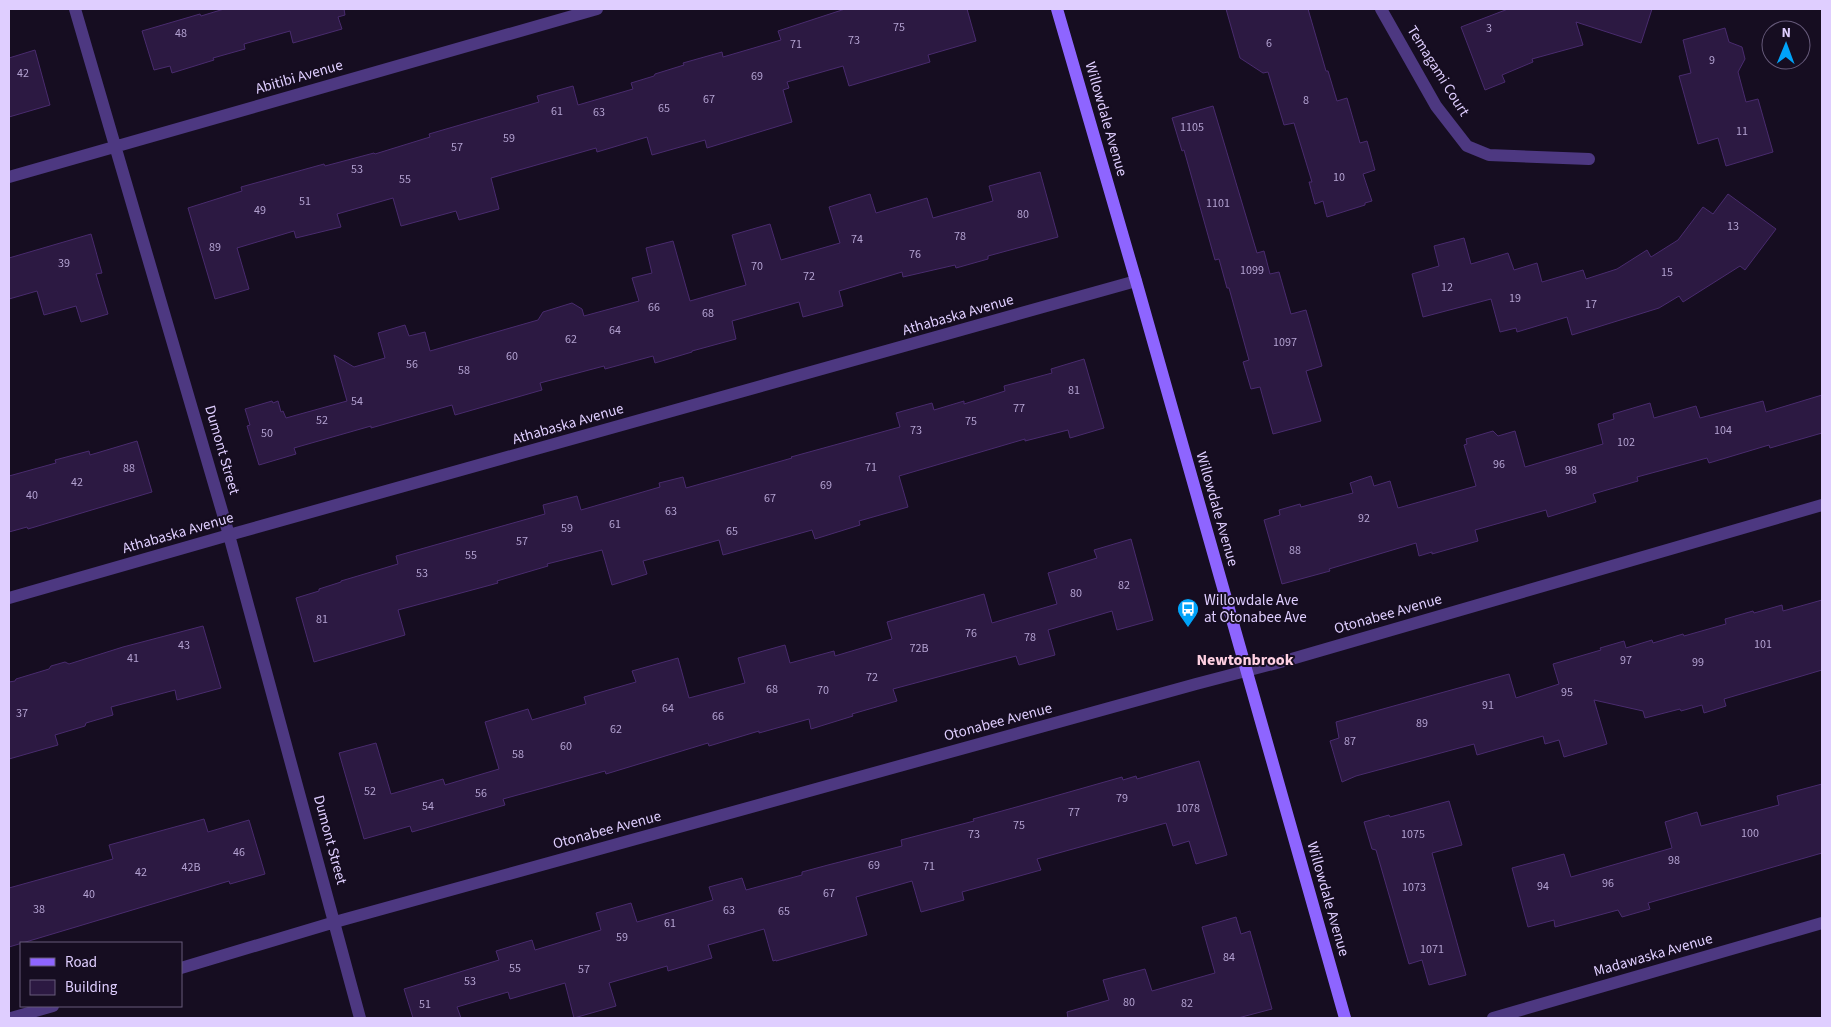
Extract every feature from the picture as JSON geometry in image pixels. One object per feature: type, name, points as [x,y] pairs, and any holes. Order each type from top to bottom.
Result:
[{"type":"street","name":"Dumont Street","points":[[75,9],[229,535],[360,1018]]},
{"type":"street","name":"Abitibi Avenue","points":[[9,177],[598,9]]},
{"type":"street","name":"Willowdale Avenue","points":[[1057,9],[1345,1018]]},
{"type":"street","name":"Temagami Court","points":[[1381,9],[1436,106],[1467,146],[1490,154],[1589,159]]},
{"type":"street","name":"Athabaska Avenue","points":[[9,598],[1136,281]]},
{"type":"street","name":"Otonabee Avenue","points":[[182,968],[335,922],[1246,671],[1822,505]]},
{"type":"street","name":"Madawaska Avenue","points":[[1493,1018],[1822,924]]},
{"type":"street","points":[[11,1018],[50,1007]]},
{"type":"building","points":[[224,9],[344,9],[345,15],[338,17],[342,29],[293,43],[290,31],[244,44],[245,49],[172,73],[170,66],[154,70],[142,31]]},
{"type":"building","points":[[845,9],[967,9],[976,41],[928,55],[930,62],[849,86],[843,66],[787,82],[789,88],[783,90],[792,122],[707,148],[705,140],[652,155],[647,137],[597,152],[596,148],[491,178],[499,209],[459,220],[456,211],[401,226],[393,198],[337,214],[341,227],[296,238],[294,231],[237,248],[249,289],[215,299],[188,208],[242,191],[241,187],[324,164],[325,166],[375,154],[430,137],[429,134],[539,102],[537,96],[573,86],[578,105],[633,89],[631,83],[684,65],[683,63],[722,52],[723,57],[781,40],[778,31]]},
{"type":"building","points":[[1226,9],[1308,9],[1337,101],[1347,98],[1360,143],[1367,141],[1375,170],[1363,174],[1372,201],[1327,217],[1323,201],[1315,204],[1309,182],[1312,182],[1294,123],[1284,125],[1268,72],[1263,73],[1240,58]]},
{"type":"building","points":[[1508,9],[1652,9],[1641,43],[1576,22],[1583,45],[1532,59],[1533,62],[1502,75],[1505,82],[1485,90],[1461,27]]},
{"type":"building","points":[[1725,28],[1729,42],[1742,47],[1745,59],[1738,72],[1746,102],[1758,99],[1773,152],[1726,166],[1718,138],[1698,144],[1679,76],[1691,73],[1683,40]]},
{"type":"building","points":[[35,50],[50,105],[9,117],[9,58]]},
{"type":"building","points":[[1213,106],[1257,253],[1264,251],[1270,274],[1279,272],[1291,314],[1306,310],[1322,366],[1306,371],[1321,421],[1273,434],[1260,387],[1251,389],[1243,362],[1249,360],[1229,288],[1227,288],[1219,259],[1215,260],[1184,150],[1182,151],[1172,118]]},
{"type":"building","points":[[1040,172],[1058,237],[988,256],[988,259],[956,268],[955,265],[903,277],[902,272],[839,291],[843,306],[803,317],[799,302],[732,321],[736,339],[655,363],[653,356],[605,369],[604,366],[540,383],[542,390],[455,415],[452,405],[294,448],[296,454],[259,465],[247,426],[250,425],[245,409],[278,401],[281,412],[283,411],[286,418],[347,401],[334,355],[354,367],[385,358],[378,333],[405,325],[409,336],[425,332],[430,351],[538,320],[543,312],[572,303],[582,309],[584,316],[639,301],[632,278],[652,273],[646,248],[673,241],[690,301],[746,285],[732,235],[770,224],[781,260],[840,243],[829,207],[870,194],[876,213],[927,198],[933,218],[993,201],[989,186]]},
{"type":"building","points":[[1728,194],[1776,229],[1745,270],[1740,266],[1683,302],[1679,296],[1659,308],[1572,335],[1567,317],[1517,332],[1516,328],[1500,332],[1491,299],[1423,317],[1412,274],[1439,266],[1434,246],[1464,238],[1471,264],[1508,253],[1514,270],[1537,263],[1542,282],[1583,270],[1586,279],[1617,269],[1647,250],[1651,257],[1678,240],[1703,207],[1713,214]]},
{"type":"building","points":[[91,234],[102,273],[96,274],[108,314],[81,322],[76,306],[44,315],[37,291],[9,299],[9,258]]},
{"type":"building","points":[[1084,359],[1104,428],[1070,438],[1068,430],[1025,441],[1025,439],[899,476],[908,507],[859,521],[860,525],[815,539],[812,530],[723,555],[719,540],[643,561],[647,574],[612,585],[602,550],[547,564],[548,566],[497,581],[498,583],[398,610],[405,635],[314,662],[296,598],[319,591],[319,589],[341,581],[398,564],[396,556],[545,514],[543,505],[577,496],[581,510],[660,487],[659,483],[683,477],[686,488],[792,458],[900,427],[896,413],[932,403],[934,410],[964,401],[964,404],[1005,391],[1004,386],[1052,373],[1051,369]]},
{"type":"building","points":[[1822,395],[1822,433],[1770,448],[1769,445],[1709,463],[1707,458],[1637,477],[1638,481],[1593,494],[1596,502],[1548,517],[1546,510],[1475,530],[1478,541],[1432,554],[1432,552],[1419,556],[1416,543],[1329,569],[1330,571],[1282,584],[1264,520],[1280,515],[1279,510],[1300,504],[1301,507],[1353,493],[1350,483],[1371,476],[1374,486],[1390,481],[1398,508],[1476,486],[1464,445],[1467,444],[1466,439],[1493,431],[1498,436],[1515,431],[1525,467],[1603,444],[1598,424],[1614,419],[1613,414],[1650,403],[1654,418],[1696,406],[1700,418],[1763,401],[1766,412]]},
{"type":"building","points":[[137,441],[152,492],[28,529],[27,527],[9,532],[9,476],[56,463],[55,460],[89,451],[90,455]]},
{"type":"building","points":[[1131,539],[1153,620],[1117,630],[1112,611],[1048,630],[1055,655],[1019,665],[1016,656],[893,689],[897,701],[852,714],[853,716],[811,729],[809,719],[709,746],[708,743],[606,774],[605,771],[503,799],[505,805],[412,832],[410,826],[364,839],[339,753],[376,743],[391,794],[443,779],[445,785],[499,769],[485,722],[528,709],[532,720],[586,704],[584,697],[636,682],[632,671],[678,658],[689,698],[745,683],[738,658],[785,645],[790,663],[834,651],[835,656],[892,639],[887,622],[984,594],[992,623],[1057,604],[1048,573],[1097,558],[1094,550]]},
{"type":"building","points":[[1822,600],[1822,670],[1724,699],[1726,706],[1704,713],[1702,705],[1645,718],[1643,711],[1594,700],[1607,744],[1564,757],[1559,740],[1545,744],[1543,736],[1477,755],[1474,744],[1356,776],[1342,782],[1330,741],[1339,738],[1336,722],[1509,674],[1516,698],[1559,684],[1553,664],[1601,650],[1600,648],[1624,641],[1626,648],[1652,640],[1653,643],[1726,624],[1725,619],[1753,611],[1754,613],[1782,605],[1783,611]]},
{"type":"building","points":[[203,626],[221,688],[177,700],[175,690],[111,707],[113,715],[55,735],[58,745],[9,759],[9,682],[49,669],[51,666],[65,662],[69,664],[123,647]]},
{"type":"building","points":[[1199,761],[1227,855],[1196,864],[1189,841],[1173,846],[1166,823],[1037,859],[1041,870],[962,892],[964,900],[921,912],[912,881],[856,897],[867,935],[773,961],[764,929],[708,945],[712,958],[668,971],[667,966],[609,983],[616,1006],[574,1018],[565,983],[510,999],[508,992],[457,1007],[461,1018],[413,1018],[404,989],[499,960],[496,951],[532,940],[535,950],[601,930],[596,913],[631,903],[637,922],[713,900],[709,887],[742,878],[746,890],[802,875],[802,872],[902,846],[901,840],[974,821],[973,819],[1122,777],[1123,780],[1136,776],[1137,779]]},
{"type":"building","points":[[1822,784],[1822,853],[1648,903],[1650,909],[1622,917],[1618,910],[1555,927],[1554,920],[1528,927],[1512,868],[1564,854],[1571,877],[1672,848],[1665,822],[1697,812],[1701,826],[1779,805],[1777,796]]},
{"type":"building","points":[[1449,801],[1462,845],[1432,853],[1466,975],[1429,985],[1422,960],[1409,964],[1376,850],[1372,849],[1364,822]]},
{"type":"building","points":[[204,819],[208,832],[249,820],[265,874],[230,884],[229,881],[26,942],[20,942],[20,944],[9,947],[9,888],[113,859],[109,845]]},
{"type":"building","points":[[1236,917],[1241,934],[1250,931],[1272,1009],[1238,1018],[1068,1018],[1067,1012],[1109,1000],[1103,980],[1145,969],[1152,991],[1215,973],[1202,927]]},
{"type":"place","name":"Willowdale Ave at Otonabee Ave","points":[[1188,628]]},
{"type":"district","name":"Newtonbrook","points":[[1245,660]]}]
